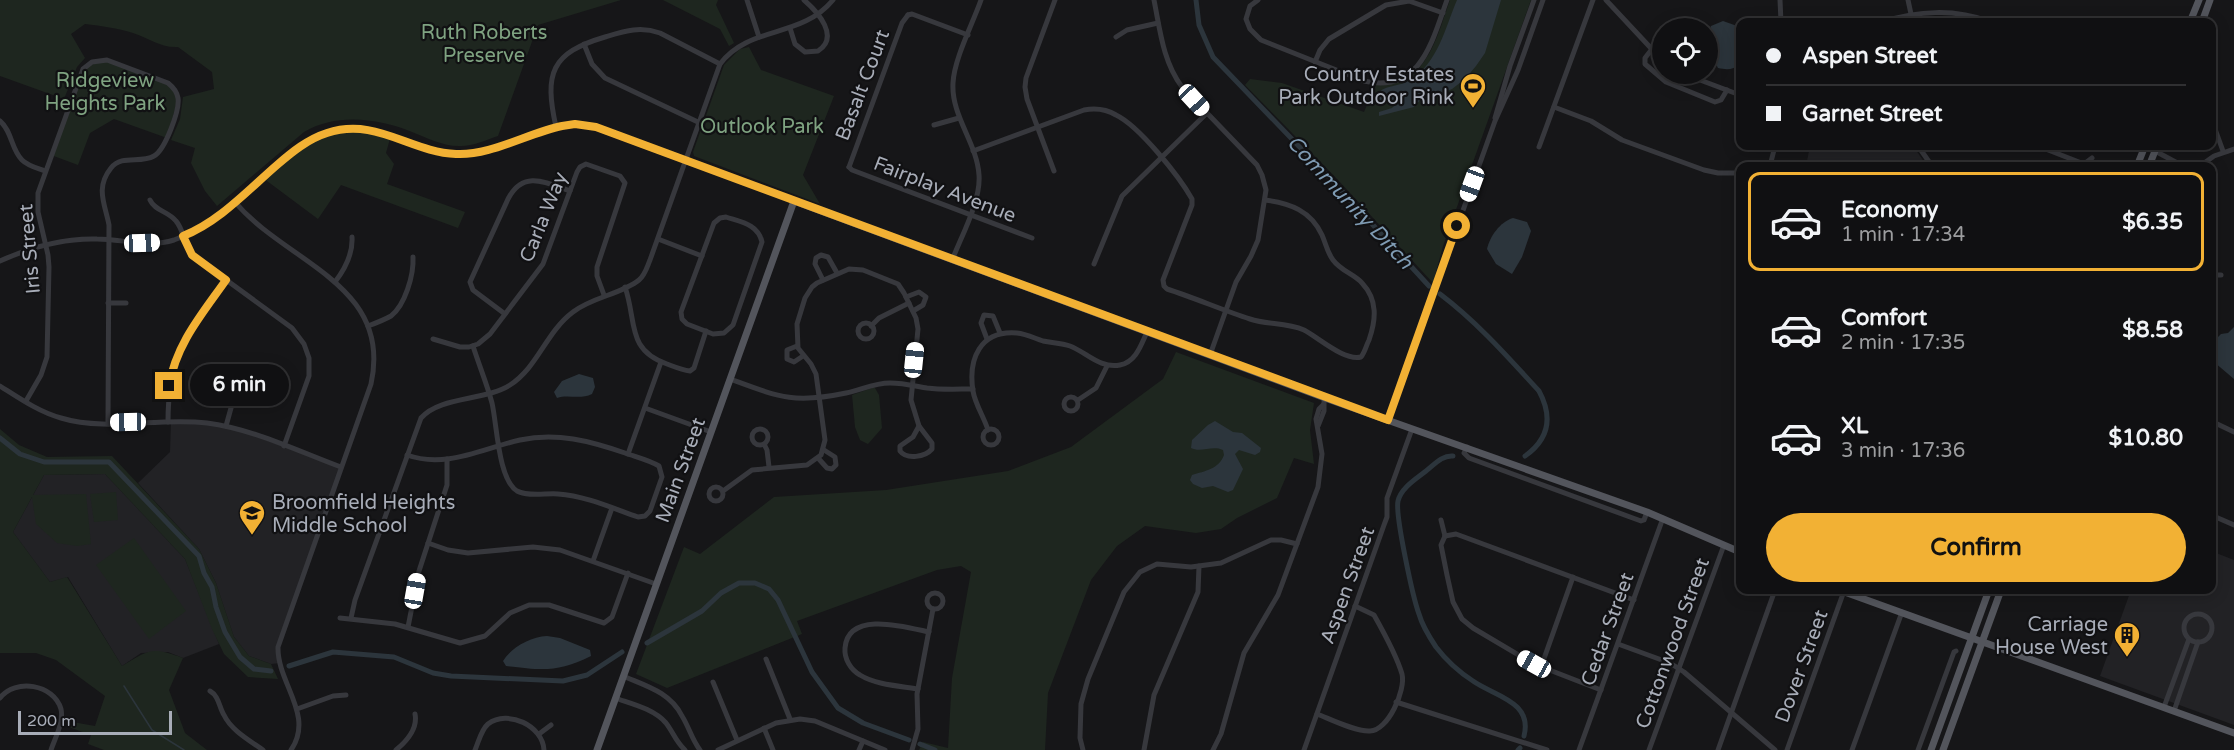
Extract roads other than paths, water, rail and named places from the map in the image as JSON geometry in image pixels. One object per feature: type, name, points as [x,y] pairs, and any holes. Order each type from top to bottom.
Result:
[{"type":"main road","points":[[2192,18],[2199,0]]},
{"type":"main road","points":[[2203,18],[2210,0]]},
{"type":"main road","points":[[794,201],[1210,355],[1324,402],[1388,420],[1647,512],[1736,550]]},
{"type":"main road","name":"Main Street","points":[[597,750],[794,201]]},
{"type":"main road","points":[[1852,594],[2234,733]]},
{"type":"main road","points":[[1931,750],[1988,594]]},
{"type":"main road","points":[[1943,750],[2000,594]]},
{"type":"street","points":[[747,0],[759,37]]},
{"type":"street","points":[[790,28],[795,44],[807,53],[818,51],[826,43],[828,35],[826,27],[804,0]]},
{"type":"street","points":[[351,618],[355,600],[419,423],[430,410],[504,389],[519,379],[532,364],[560,323],[584,304],[625,287],[642,276],[658,239],[720,64],[735,47],[790,28],[818,15],[833,0]]},
{"type":"street","points":[[953,258],[979,183],[978,170],[954,99],[953,81],[981,0]]},
{"type":"street","points":[[1054,171],[1027,99],[1025,87],[1026,78],[1056,0]]},
{"type":"street","points":[[1154,0],[1167,61],[1172,73],[1182,87],[1257,165],[1265,184],[1265,200],[1254,248],[1236,282],[1210,355]]},
{"type":"street","points":[[1258,0],[1245,11],[1247,24],[1261,40],[1371,82],[1398,80],[1412,72],[1424,60],[1447,0]]},
{"type":"street","points":[[1388,420],[1495,121],[1510,66],[1534,0]]},
{"type":"street","points":[[1495,121],[1518,70],[1543,0]]},
{"type":"street","points":[[1539,147],[1593,0]]},
{"type":"street","points":[[1606,0],[1652,49],[1645,58],[1645,64],[1652,70]]},
{"type":"street","points":[[1780,0],[1781,18]]},
{"type":"street","points":[[1908,0],[1911,14]]},
{"type":"street","points":[[1315,62],[1320,50],[1329,39],[1386,5],[1409,1],[1443,13]]},
{"type":"street","name":"Basalt Court","points":[[846,169],[906,12],[968,35]]},
{"type":"street","points":[[1896,18],[1928,12],[1955,13],[1975,18]]},
{"type":"street","points":[[1116,37],[1126,30],[1158,23]]},
{"type":"street","points":[[556,127],[549,97],[553,76],[566,54],[584,44],[632,29],[649,29],[720,64]]},
{"type":"street","points":[[584,44],[592,64],[605,78],[700,123]]},
{"type":"street","name":"Iris Street","points":[[26,401],[41,375],[46,357],[49,267],[37,202],[45,171],[80,75],[90,63],[96,60],[107,60],[163,81],[173,88],[178,97],[177,112],[159,152],[148,158],[121,161],[108,173],[101,198],[109,225],[108,240]]},
{"type":"street","points":[[1670,84],[1718,102],[1727,90]]},
{"type":"street","points":[[1711,84],[1736,93]]},
{"type":"street","points":[[1554,107],[1591,121],[1622,140],[1704,170],[1736,173]]},
{"type":"street","points":[[972,151],[1084,110],[1107,111],[1127,122],[1161,157],[1192,199],[1192,205],[1163,280],[1167,289],[1257,321],[1293,326],[1336,350],[1355,358],[1361,357],[1375,316],[1373,302],[1367,290],[1361,282],[1336,264],[1328,253],[1317,227],[1308,216],[1290,205],[1265,200]]},
{"type":"street","points":[[1094,264],[1122,196],[1207,113]]},
{"type":"street","points":[[934,125],[959,118]]},
{"type":"street","points":[[0,121],[5,125],[20,158],[27,164],[45,171]]},
{"type":"street","points":[[0,261],[46,244],[66,240],[157,243],[183,236],[208,224],[301,146],[326,133],[350,129],[373,130],[437,151],[456,154],[483,151],[556,127],[575,124],[596,127],[794,201]]},
{"type":"street","points":[[2216,129],[2223,151]]},
{"type":"street","points":[[2206,162],[2223,151],[2234,149]]},
{"type":"street","points":[[2048,150],[2077,162]]},
{"type":"street","points":[[2159,150],[2177,162]]},
{"type":"street","points":[[2087,162],[2092,158]]},
{"type":"street","name":"Carla Way","points":[[473,346],[490,334],[543,264],[578,169],[586,165],[621,176],[624,180],[624,189],[597,267],[597,276],[604,295]]},
{"type":"street","name":"Fairplay Avenue","points":[[846,169],[1032,238]]},
{"type":"street","points":[[505,315],[473,290],[470,282],[511,192],[524,182],[536,180],[570,191]]},
{"type":"street","points":[[150,200],[153,206],[173,218],[192,255],[292,328],[301,339],[307,351],[310,367],[308,383],[284,446]]},
{"type":"street","points":[[235,202],[252,220],[335,282],[354,299],[368,326],[374,351],[373,373],[278,647],[280,663],[299,721],[298,735],[291,750]]},
{"type":"street","points":[[726,217],[753,227],[761,237],[761,245],[733,325],[728,331],[719,334],[706,332],[687,324],[681,316],[714,223],[726,217]]},
{"type":"street","points":[[335,282],[345,268],[351,250],[352,237]]},
{"type":"street","points":[[658,239],[702,256]]},
{"type":"street","points":[[108,240],[108,423]]},
{"type":"street","points":[[823,280],[815,264],[816,258],[821,255],[828,257],[837,273]]},
{"type":"street","points":[[368,326],[391,316],[400,305],[413,271],[413,257]]},
{"type":"street","points":[[723,491],[744,474],[769,467],[807,465],[818,458],[824,450],[825,440],[815,370],[797,346],[797,324],[805,298],[812,287],[849,268],[863,270],[895,282],[902,289],[913,311],[918,324],[912,406],[919,426],[932,443],[932,449],[928,453],[904,456],[900,451],[900,446],[914,437],[919,426]]},
{"type":"street","points":[[2216,275],[2221,275]]},
{"type":"street","points":[[168,422],[169,386],[176,358],[189,332],[226,280]]},
{"type":"street","points":[[625,287],[639,345],[647,355],[686,371],[692,369],[706,332]]},
{"type":"street","points":[[871,326],[879,318],[919,292],[926,297],[923,305],[913,311]]},
{"type":"street","points":[[108,303],[126,303]]},
{"type":"street","points":[[987,339],[981,323],[984,315],[993,316],[1000,333]]},
{"type":"street","points":[[988,430],[973,389],[975,357],[987,339],[1000,333],[1020,334],[1071,346],[1107,366],[1120,365],[1131,360],[1136,355],[1147,332]]},
{"type":"street","points":[[407,455],[422,460],[447,459],[468,456],[499,446],[530,439],[563,437],[595,442],[657,465],[661,468],[662,477],[650,511],[645,516],[638,517],[573,496],[525,494],[517,490],[507,479],[499,446],[489,394],[473,346],[460,347],[433,339]]},
{"type":"street","points":[[797,346],[787,351],[787,359],[794,362],[803,356]]},
{"type":"street","points":[[628,454],[661,362]]},
{"type":"street","points":[[1078,400],[1096,388],[1107,366]]},
{"type":"street","points":[[226,426],[241,372]]},
{"type":"street","points":[[730,379],[789,399],[819,398],[849,393],[876,384],[890,383],[928,388],[973,389]]},
{"type":"street","points":[[0,386],[60,418],[80,422],[205,423],[226,426],[341,467]]},
{"type":"street","points":[[1213,750],[1221,734],[1246,647],[1274,602],[1318,487],[1324,454],[1316,419],[1324,402]]},
{"type":"street","points":[[645,408],[711,432]]},
{"type":"street","points":[[2216,423],[2234,432]]},
{"type":"street","name":"Aspen Street","points":[[1304,750],[1384,525],[1387,498],[1412,429]]},
{"type":"street","points":[[764,444],[769,467]]},
{"type":"street","points":[[818,458],[827,468],[832,469],[836,465],[835,457],[824,450]]},
{"type":"street","points":[[408,627],[419,571],[447,485],[447,459]]},
{"type":"street","points":[[593,561],[612,508]]},
{"type":"street","points":[[2216,517],[2234,525]]},
{"type":"street","name":"Cedar Street","points":[[1579,750],[1663,518]]},
{"type":"street","points":[[1441,520],[1445,536],[1441,545],[1453,602],[1459,615],[1473,628],[1541,667],[1601,690]]},
{"type":"street","points":[[1445,536],[1456,534],[1634,600]]},
{"type":"street","points":[[1083,750],[1080,738],[1082,698],[1094,660],[1126,588],[1140,572],[1152,565],[1165,563],[1199,566],[1230,560],[1271,540],[1297,544]]},
{"type":"street","points":[[428,543],[448,550],[468,552],[519,547],[544,548],[570,553],[656,584]]},
{"type":"street","name":"Cottonwood Street","points":[[1649,750],[1724,546]]},
{"type":"street","points":[[1144,750],[1155,695],[1198,592],[1199,566]]},
{"type":"street","points":[[340,618],[408,627],[449,641],[468,642],[485,636],[515,610],[537,604],[549,605],[604,623],[612,616],[628,573]]},
{"type":"street","points":[[1541,667],[1573,577]]},
{"type":"street","points":[[1718,750],[1774,594]]},
{"type":"street","name":"Dover Street","points":[[1787,750],[1840,594]]},
{"type":"street","points":[[1317,714],[1370,732],[1386,724],[1402,685],[1401,673],[1374,615],[1355,606]]},
{"type":"street","points":[[912,750],[918,729],[916,702],[933,609]]},
{"type":"street","points":[[1852,750],[1902,612]]},
{"type":"street","points":[[2164,707],[2189,639],[2184,627],[2187,618],[2195,614],[2204,615],[2211,622],[2211,633],[2206,639],[2198,642],[2189,639]]},
{"type":"street","points":[[918,689],[861,676],[848,663],[845,656],[845,645],[854,631],[876,623],[929,632]]},
{"type":"street","points":[[2174,711],[2198,642]]},
{"type":"street","points":[[1618,644],[1678,668],[1776,750]]},
{"type":"street","points":[[1918,750],[1956,651]]},
{"type":"street","points":[[766,659],[790,719]]},
{"type":"street","points":[[623,676],[655,689],[667,697],[680,712],[700,750]]},
{"type":"street","points":[[713,682],[736,740]]},
{"type":"street","points":[[0,698],[9,689],[18,685],[46,692],[56,700],[62,715],[51,750]]},
{"type":"street","points":[[210,691],[215,694],[230,724],[263,750]]},
{"type":"street","points":[[297,710],[333,696],[346,695]]},
{"type":"street","points":[[615,698],[649,711],[660,718],[677,743],[685,750]]},
{"type":"street","points":[[1396,702],[1547,750]]},
{"type":"street","points":[[396,750],[412,733],[416,721],[415,714]]},
{"type":"street","points":[[475,750],[485,727],[501,718],[527,724],[543,740],[544,750]]},
{"type":"street","points":[[718,750],[736,740],[790,719],[809,720],[885,750]]},
{"type":"street","points":[[539,734],[550,725]]},
{"type":"street","points":[[764,728],[772,750]]},
{"type":"street","points":[[860,750],[863,741]]},
{"type":"waterway","name":"Community Ditch","points":[[1196,0],[1199,25],[1213,57],[1429,286]]},
{"type":"waterway","name":"Community Ditch","points":[[1440,294],[1479,328],[1539,391],[1546,410],[1546,427],[1539,442],[1525,456]]},
{"type":"waterway","name":"Community Ditch","points":[[0,438],[20,454],[44,462],[109,462],[199,556],[204,573],[212,587],[225,632],[240,657],[254,669],[271,671]]},
{"type":"waterway","name":"Community Ditch","points":[[1453,456],[1442,459],[1414,481],[1402,492],[1398,501],[1402,539],[1416,605],[1422,623],[1444,657],[1468,677],[1517,707],[1523,715],[1524,736]]},
{"type":"waterway","points":[[647,643],[702,611],[721,593],[739,583],[755,583],[769,589],[778,600],[812,672],[838,708],[863,723],[909,740]]},
{"type":"waterway","points":[[289,666],[333,652],[394,657],[433,673],[451,676],[563,681],[587,675],[622,652]]},
{"type":"waterway","points":[[124,686],[152,730],[184,750]]},
{"type":"waterway","name":"Community Ditch","points":[[920,744],[935,750]]},
{"type":"place","name":"Country Estates Park Outdoor Rink","points":[[1473,109]]},
{"type":"place","name":"Broomfield Heights Middle School","points":[[252,536]]},
{"type":"place","name":"Carriage House West","points":[[2127,658]]},
{"type":"park label","name":"Ruth Roberts Preserve","points":[[484,44]]},
{"type":"park label","name":"Ridgeview Heights Park","points":[[105,92]]},
{"type":"park label","name":"Outlook Park","points":[[762,126]]}]
